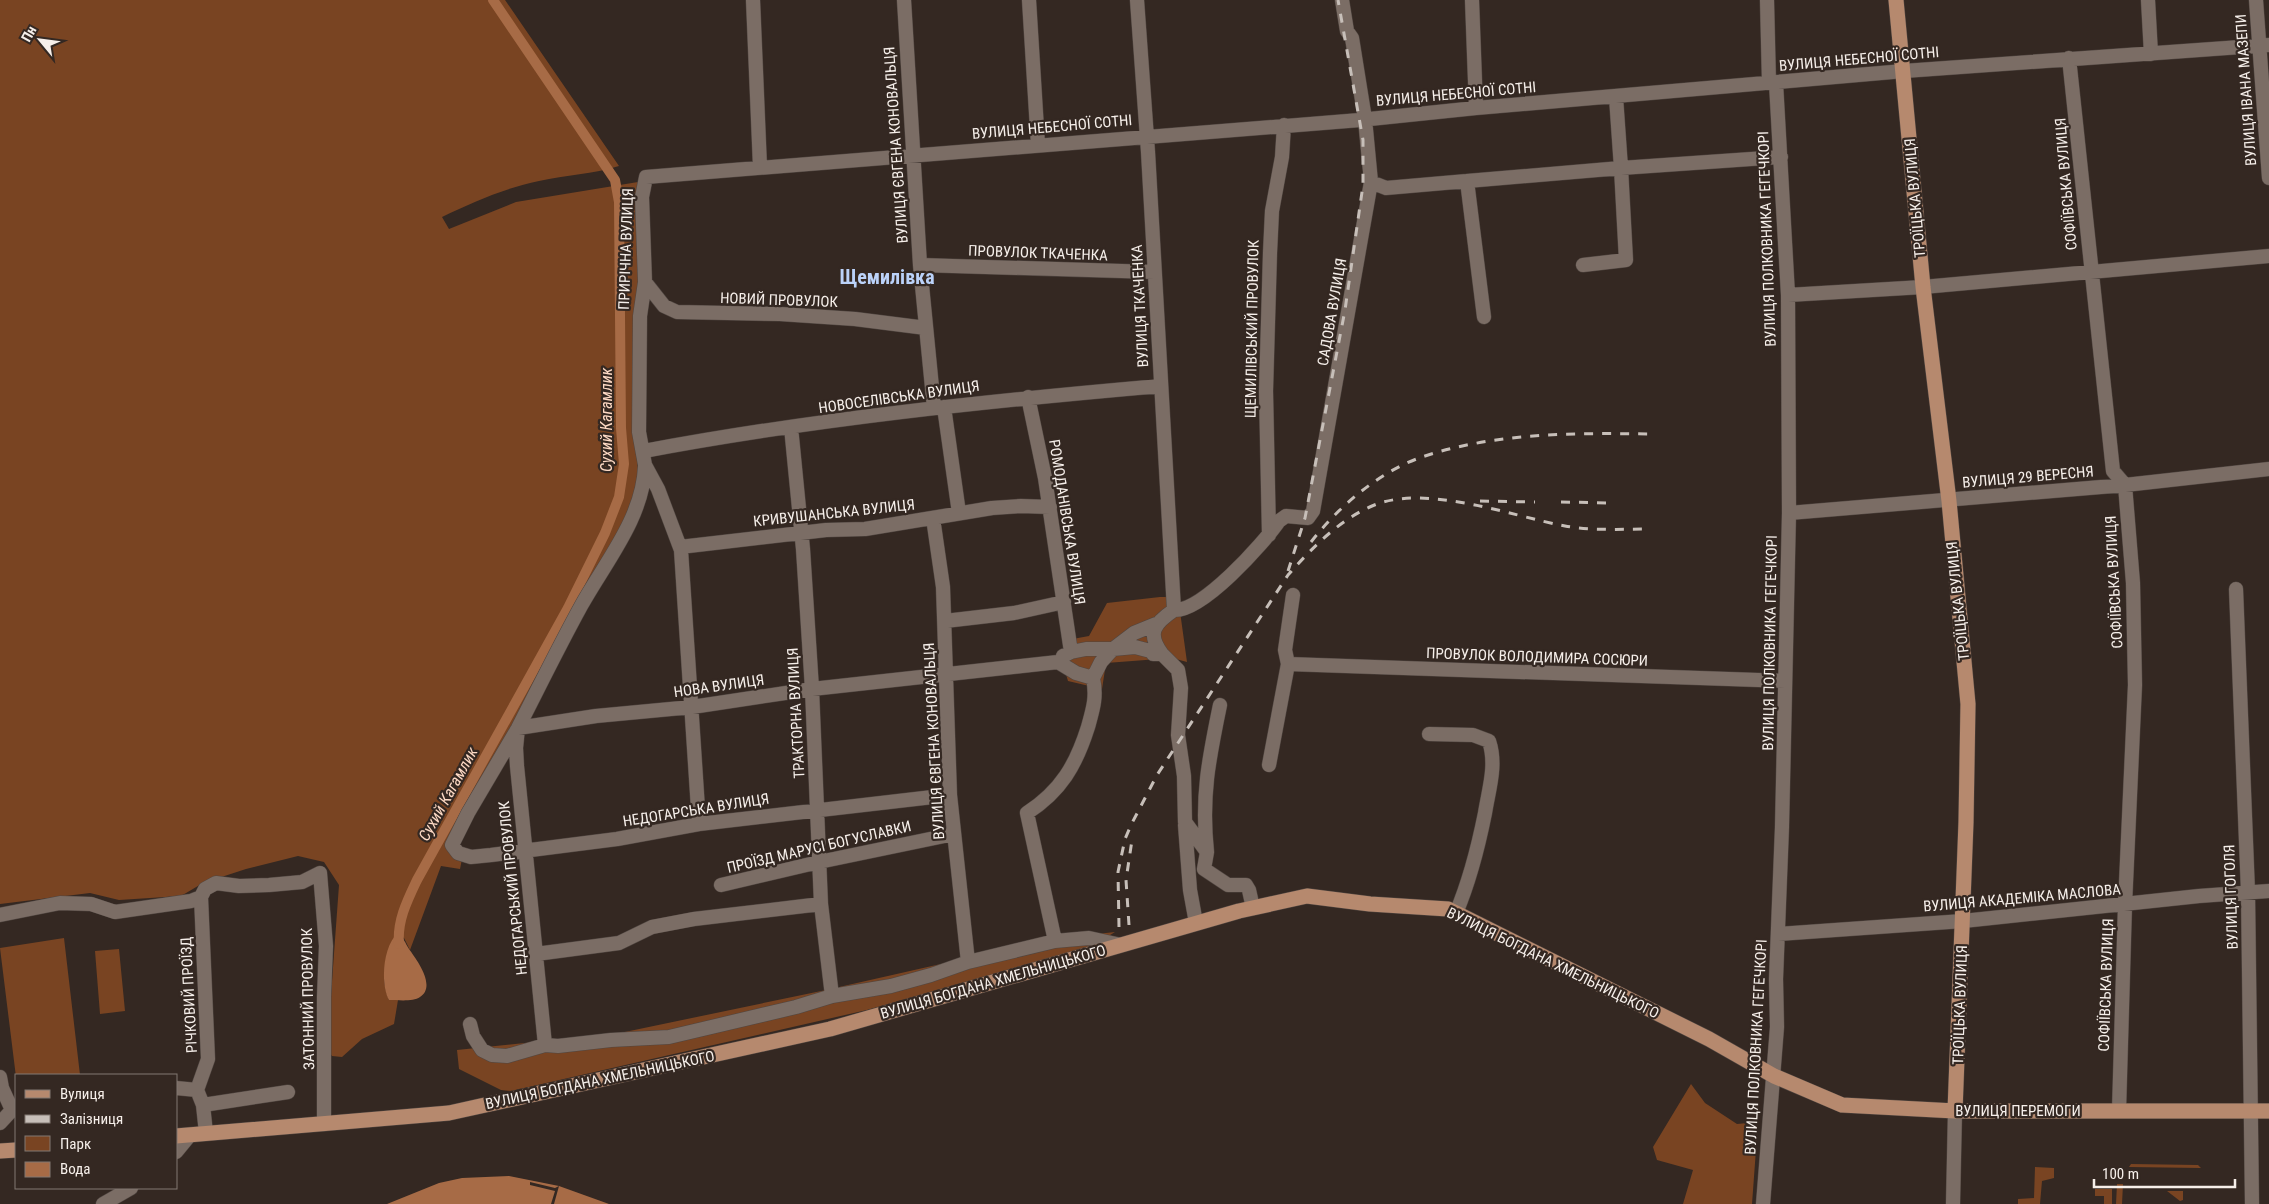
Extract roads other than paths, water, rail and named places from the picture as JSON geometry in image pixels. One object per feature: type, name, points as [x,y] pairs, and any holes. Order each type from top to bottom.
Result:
[{"type":"main road","name":"ТРОЇЦЬКА ВУЛИЦЯ","points":[[1896,0],[1923,287],[1949,501],[1968,704],[1956,1111]]},
{"type":"main road","name":"ВУЛИЦЯ БОГДАНА ХМЕЛЬНИЦЬКОГО","points":[[183,1135],[449,1114],[830,1029],[1196,923],[1306,896],[1370,904],[1448,909],[1708,1039],[1774,1076]]},
{"type":"main road","name":"ВУЛИЦЯ ПЕРЕМОГИ","points":[[1774,1076],[1842,1105],[1956,1111],[2269,1111]]},
{"type":"main road","points":[[0,1151],[15,1150]]},
{"type":"street","points":[[752,0],[760,167]]},
{"type":"street","name":"ВУЛИЦЯ ЄВГЕНА КОНОВАЛЬЦЯ","points":[[904,0],[920,265],[926,328],[959,513]]},
{"type":"street","points":[[1029,0],[1038,145]]},
{"type":"street","name":"ВУЛИЦЯ ТКАЧЕНКА","points":[[1137,0],[1174,610]]},
{"type":"street","name":"САДОВА ВУЛИЦЯ","points":[[1269,535],[1279,521],[1286,516],[1308,518],[1313,511],[1371,182],[1365,119],[1352,38],[1347,31],[1342,0]]},
{"type":"street","points":[[1472,0],[1476,108]]},
{"type":"street","name":"ВУЛИЦЯ ПОЛКОВНИКА ГЕГЕЧКОРІ","points":[[1764,1204],[1774,1076],[1790,513],[1788,295],[1781,158],[1772,83],[1767,0]]},
{"type":"street","points":[[2148,0],[2151,54]]},
{"type":"street","name":"ВУЛИЦЯ ІВАНА МАЗЕПИ","points":[[2256,0],[2264,45],[2269,178]]},
{"type":"street","name":"ВУЛИЦЯ НЕБЕСНОЇ СОТНІ","points":[[646,176],[1365,119],[1904,71],[2264,45]]},
{"type":"street","name":"СОФІЇВСЬКА ВУЛИЦЯ","points":[[2069,58],[2090,271],[2113,471],[2125,485],[2132,582],[2134,685],[2119,1111]]},
{"type":"street","points":[[1583,265],[1626,260],[1616,97]]},
{"type":"street","name":"ЩЕМИЛІВСЬКИЙ ПРОВУЛОК","points":[[1269,535],[1266,391],[1270,253],[1272,211],[1282,157],[1284,125]]},
{"type":"street","points":[[1371,182],[1386,188],[1621,168],[1781,158]]},
{"type":"street","name":"ПРИРІЧНА ВУЛИЦЯ","points":[[646,176],[642,197],[644,282],[640,316],[639,432],[644,451],[645,465],[658,489],[680,547],[684,574],[699,824]]},
{"type":"street","points":[[1467,181],[1484,317]]},
{"type":"street","points":[[1788,295],[1923,287],[2269,256]]},
{"type":"street","name":"ПРОВУЛОК ТКАЧЕНКА","points":[[920,265],[1154,272]]},
{"type":"street","name":"НОВИЙ ПРОВУЛОК","points":[[644,282],[664,306],[677,312],[846,318],[926,328]]},
{"type":"street","name":"НОВОСЕЛІВСЬКА ВУЛИЦЯ","points":[[644,451],[715,438],[939,407],[1160,386]]},
{"type":"street","name":"РОМОДАНІВСЬКА ВУЛИЦЯ","points":[[1028,398],[1050,507],[1071,652]]},
{"type":"street","name":"ТРАКТОРНА ВУЛИЦЯ","points":[[791,428],[802,534],[812,689],[820,904],[832,996]]},
{"type":"street","points":[[518,728],[580,608],[630,524],[644,484],[645,465]]},
{"type":"street","name":"ВУЛИЦЯ 29 ВЕРЕСНЯ","points":[[1790,513],[2125,485],[2269,468]]},
{"type":"street","name":"КРИВУШАНСЬКА ВУЛИЦЯ","points":[[680,547],[826,530],[865,529],[959,513],[1021,506],[1050,507]]},
{"type":"street","name":"ВУЛИЦЯ ЄВГЕНА КОНОВАЛЬЦЯ","points":[[933,518],[943,587],[950,795],[968,962]]},
{"type":"street","points":[[1055,941],[1027,813],[1042,803],[1064,780],[1080,754],[1096,693],[1093,678],[1101,662],[1113,649],[1134,633],[1156,624],[1174,610],[1182,610],[1216,587],[1245,562],[1269,535]]},
{"type":"street","name":"ВУЛИЦЯ ГОГОЛЯ","points":[[2236,589],[2248,892],[2252,1204]]},
{"type":"street","points":[[1269,765],[1288,664],[1285,650],[1293,595]]},
{"type":"street","points":[[945,621],[1014,613],[1064,602]]},
{"type":"street","points":[[1156,624],[1153,632],[1156,647],[1178,670],[1181,688],[1178,736],[1184,776],[1185,822],[1192,906],[1196,923]]},
{"type":"street","points":[[1093,678],[1076,673],[1058,662],[1071,652],[1086,649],[1135,647],[1162,654]]},
{"type":"street","points":[[1101,662],[1129,654],[1162,654]]},
{"type":"street","name":"НОВА ВУЛИЦЯ","points":[[518,728],[596,716],[692,707],[812,689],[1058,662]]},
{"type":"street","name":"ПРОВУЛОК ВОЛОДИМИРА СОСЮРИ","points":[[1288,664],[1785,682]]},
{"type":"street","points":[[1204,869],[1207,852],[1204,798],[1207,767],[1220,705]]},
{"type":"street","name":"НЕДОГАРСЬКА ВУЛИЦЯ","points":[[518,728],[468,813],[452,845],[458,853],[471,857],[617,839],[699,824],[950,795]]},
{"type":"street","name":"НЕДОГАРСЬКИЙ ПРОВУЛОК","points":[[518,728],[517,766],[545,1045]]},
{"type":"street","points":[[1428,734],[1473,735],[1489,741],[1493,753],[1493,771],[1478,850],[1468,884],[1456,913]]},
{"type":"street","points":[[1185,822],[1207,852]]},
{"type":"street","name":"ПРОЇЗД МАРУСІ БОГУСЛАВКИ","points":[[721,885],[819,862],[954,834]]},
{"type":"street","points":[[1188,858],[1228,885],[1246,885],[1253,908]]},
{"type":"street","name":"ЗАТОННИЙ ПРОВУЛОК","points":[[201,897],[206,889],[216,884],[269,886],[302,882],[320,873],[326,946],[324,1124]]},
{"type":"street","name":"ВУЛИЦЯ АКАДЕМІКА МАСЛОВА","points":[[1778,934],[1963,921],[2269,891]]},
{"type":"street","points":[[0,915],[60,903],[91,904],[115,912],[191,901],[201,897]]},
{"type":"street","name":"РІЧКОВИЙ ПРОЇЗД","points":[[198,1090],[208,1059],[201,897]]},
{"type":"street","points":[[536,954],[619,943],[652,927],[694,919],[820,904]]},
{"type":"street","points":[[470,1024],[473,1036],[482,1050],[492,1055],[507,1056],[545,1045],[558,1046],[611,1040],[669,1037],[796,1007],[832,996],[891,986],[968,962],[1055,941],[1088,938],[1121,945]]},
{"type":"street","points":[[0,1077],[2,1088],[14,1110],[0,1123]]},
{"type":"street","points":[[178,1088],[198,1090],[204,1105],[206,1133]]},
{"type":"street","points":[[204,1105],[288,1092]]},
{"type":"street","name":"ТРОЇЦЬКА ВУЛИЦЯ","points":[[1953,1204],[1956,1111]]},
{"type":"street","points":[[178,1147],[183,1135]]},
{"type":"street","points":[[103,1204],[129,1189]]},
{"type":"water","points":[[398,933],[420,966],[426,980],[425,992],[413,1000],[389,1000],[386,993],[384,965],[386,955],[389,946]]},
{"type":"water","points":[[509,1176],[559,1186],[609,1204],[387,1204],[439,1183],[462,1178]]},
{"type":"waterway","name":"Сухий Кагамлик","points":[[399,944],[401,919],[417,880],[568,608],[605,533],[619,497],[624,464],[621,428],[619,202],[615,180],[493,0]]},
{"type":"railway","points":[[1288,571],[1305,518],[1345,310],[1363,185],[1363,140],[1338,0]]},
{"type":"railway","points":[[1311,542],[1334,515],[1362,491],[1393,470],[1425,456],[1481,442],[1510,438],[1568,434],[1655,434]]},
{"type":"railway","points":[[1119,927],[1118,872],[1125,839],[1157,775],[1288,575],[1316,545],[1337,527],[1372,506],[1393,500],[1417,498],[1468,504],[1576,528],[1649,529]]},
{"type":"railway","points":[[1480,501],[1535,502]]},
{"type":"railway","points":[[1561,502],[1610,503]]},
{"type":"railway","points":[[1129,925],[1126,880],[1132,840]]},
{"type":"district","name":"Щемилівка","points":[[887,277]]}]
